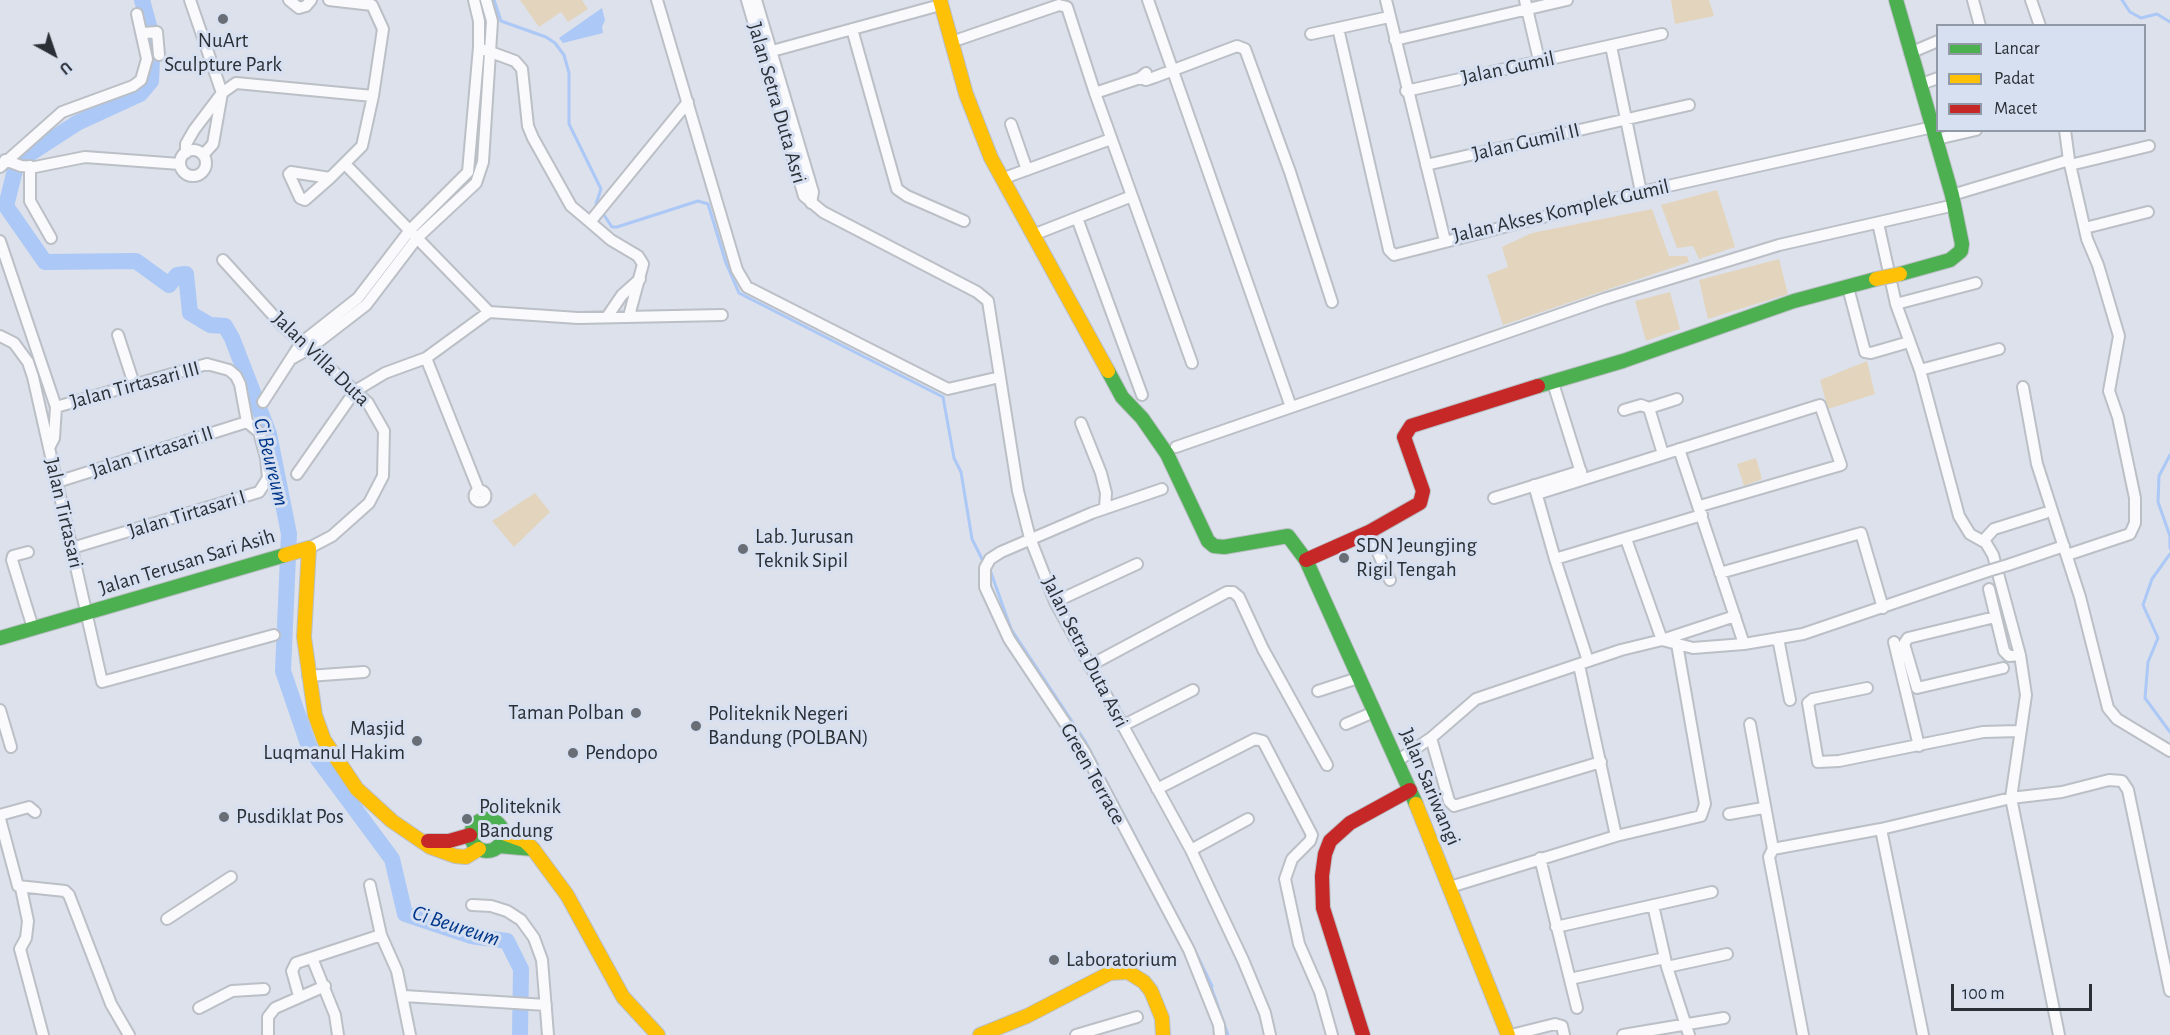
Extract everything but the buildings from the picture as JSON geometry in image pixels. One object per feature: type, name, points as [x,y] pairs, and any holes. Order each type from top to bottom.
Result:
[{"type":"street","points":[[190,0],[222,93],[213,144],[203,155]]},
{"type":"street","points":[[289,0],[299,8],[306,6],[311,0]]},
{"type":"street","points":[[329,0],[370,3],[383,29],[374,96],[364,141],[330,178]]},
{"type":"street","points":[[474,0],[484,49]]},
{"type":"street","points":[[263,402],[293,358],[358,298],[468,172],[484,49],[492,21],[486,0]]},
{"type":"street","points":[[657,0],[737,270],[747,287],[948,389],[1000,377]]},
{"type":"street","name":"Jalan Setra Duta Asri","points":[[747,0],[772,51],[774,79]]},
{"type":"street","name":"Jalan Setra Duta Asri","points":[[756,0],[759,26],[774,79],[813,192],[811,203],[823,212],[985,298],[989,305],[1018,491],[1030,538],[1055,602],[1191,850],[1244,960],[1265,1013],[1270,1035]]},
{"type":"street","points":[[1148,0],[1291,407]]},
{"type":"street","name":"Jalan Akses Komplek Gumil","points":[[1386,0],[1406,91],[1445,241],[1641,192],[1882,139],[1949,132]]},
{"type":"street","points":[[1395,39],[1526,4],[1567,0]]},
{"type":"street","points":[[1306,560],[1369,532],[1416,506],[1424,496],[1405,441],[1405,433],[1411,426],[1477,403],[1623,361],[1794,302],[1876,279],[1942,264],[1957,257],[1962,244],[1949,201],[1935,133],[1919,85],[1896,0]]},
{"type":"street","points":[[1973,0],[1979,24]]},
{"type":"street","points":[[2031,0],[2039,24]]},
{"type":"street","points":[[772,51],[936,4]]},
{"type":"street","name":"Jalan Sariwangi","points":[[936,4],[966,94],[991,159],[1122,397],[1142,418],[1167,454],[1208,541],[1214,546],[1224,547],[1288,537],[1294,540],[1306,560],[1410,790],[1510,1035]]},
{"type":"street","points":[[1526,4],[1539,60]]},
{"type":"street","points":[[960,39],[1064,5],[1067,7],[1111,139],[1192,363]]},
{"type":"street","points":[[14,164],[32,141],[62,112],[141,80],[147,59],[148,33],[137,14]]},
{"type":"street","points":[[1311,34],[1389,17]]},
{"type":"street","points":[[1338,28],[1389,250],[1394,255],[1400,255],[1445,241]]},
{"type":"street","points":[[852,29],[897,189],[907,196],[964,221]]},
{"type":"street","points":[[148,33],[157,32],[159,54]]},
{"type":"street","name":"Jalan Gumil","points":[[1406,91],[1662,34]]},
{"type":"street","points":[[1910,53],[1936,43]]},
{"type":"street","points":[[1095,93],[1170,68],[1203,60],[1209,55],[1237,45],[1245,49],[1290,172],[1332,302]]},
{"type":"street","points":[[1611,46],[1641,192]]},
{"type":"street","points":[[484,49],[515,61],[522,69],[528,126],[572,206],[611,240],[638,256],[643,264],[628,316]]},
{"type":"street","points":[[1919,85],[1936,79]]},
{"type":"street","points":[[180,165],[186,153],[186,144],[194,130],[222,93],[236,83],[374,96]]},
{"type":"street","points":[[590,222],[688,102]]},
{"type":"street","name":"Jalan Gumil II","points":[[1426,165],[1689,105]]},
{"type":"street","points":[[1011,124],[1027,170]]},
{"type":"street","points":[[1662,640],[1693,648],[1744,644],[1803,634],[1988,571],[2130,534],[2135,523],[2133,480],[2109,391],[2119,336],[2085,228],[2069,162],[2065,132]]},
{"type":"street","points":[[1007,177],[1111,139]]},
{"type":"street","points":[[1176,447],[1604,299],[1779,245],[1878,224],[2069,162],[2149,146]]},
{"type":"street","points":[[14,164],[85,157],[180,165],[188,176],[200,174],[206,166],[203,155],[193,150],[186,153]]},
{"type":"street","points":[[14,164],[30,201],[51,238]]},
{"type":"street","points":[[345,164],[489,312]]},
{"type":"street","points":[[1038,233],[1132,196]]},
{"type":"street","points":[[2085,228],[2148,212]]},
{"type":"street","points":[[1077,218],[1142,395]]},
{"type":"street","points":[[1878,224],[1896,304],[1920,370],[1959,516],[1970,534],[1983,541],[1990,549],[2000,574],[2020,655],[2026,695],[2018,732],[2011,798],[2059,1035]]},
{"type":"street","points":[[0,241],[56,407],[54,438],[49,448]]},
{"type":"street","name":"Jalan Villa Duta","points":[[223,260],[305,346],[368,403],[384,431],[383,476],[369,503],[332,536],[304,550]]},
{"type":"street","points":[[607,317],[622,295],[640,279]]},
{"type":"street","points":[[1896,304],[1976,283]]},
{"type":"street","points":[[1850,295],[1865,352],[1871,353],[1909,342]]},
{"type":"street","points":[[297,474],[355,391],[385,373],[426,358],[489,312],[578,318],[722,315]]},
{"type":"street","points":[[118,334],[134,384]]},
{"type":"street","name":"Jalan Tirtasari","points":[[0,336],[14,343],[28,362],[102,682],[274,634]]},
{"type":"street","points":[[1920,370],[1999,349]]},
{"type":"street","points":[[426,358],[479,490]]},
{"type":"street","name":"Jalan Tirtasari III","points":[[56,407],[200,365],[229,370],[240,384],[247,422]]},
{"type":"street","points":[[1553,382],[1582,475]]},
{"type":"street","points":[[2023,387],[2037,464],[2066,551],[2108,708],[2117,719],[2170,751]]},
{"type":"street","points":[[1624,410],[1641,405],[1649,408],[1677,399]]},
{"type":"street","points":[[1494,498],[1536,489],[1664,454],[1820,405],[1841,465],[1701,511],[1626,539],[1555,559]]},
{"type":"street","points":[[1649,408],[1664,454]]},
{"type":"street","name":"Jalan Tirtasari II","points":[[57,482],[247,422]]},
{"type":"street","name":"Jalan Tirtasari I","points":[[72,548],[259,492],[268,477],[266,458],[259,432],[247,422]]},
{"type":"street","points":[[1081,423],[1101,473],[1106,493],[1106,508]]},
{"type":"street","points":[[1679,449],[1744,644]]},
{"type":"street","name":"Green Terrace","points":[[1162,489],[1030,538],[996,555],[985,568],[985,587],[1010,639],[1085,753],[1189,950],[1219,1025],[1220,1035]]},
{"type":"street","points":[[1536,489],[1583,663],[1616,836]]},
{"type":"street","points":[[1983,541],[1994,529],[2045,513]]},
{"type":"street","points":[[1369,532],[1390,580]]},
{"type":"street","points":[[1720,573],[1861,533],[1883,608]]},
{"type":"street","points":[[1626,539],[1662,640]]},
{"type":"street","points":[[304,550],[304,637],[308,676],[321,731],[340,768],[357,789],[392,822],[425,841],[430,847],[455,856],[466,857],[479,849]]},
{"type":"street","name":"Jalan Terusan Sari Asih","points":[[0,638],[304,550]]},
{"type":"street","points":[[28,552],[13,556],[12,560],[33,628]]},
{"type":"street","points":[[1055,602],[1137,564]]},
{"type":"street","points":[[1989,589],[2004,651],[2009,656],[2020,655]]},
{"type":"street","points":[[1089,666],[1227,592],[1233,592],[1239,597],[1263,649],[1327,765]]},
{"type":"street","points":[[1397,761],[1431,738],[1476,699],[1735,616]]},
{"type":"street","points":[[1995,617],[1908,638],[1904,644],[1917,688],[2003,668]]},
{"type":"street","points":[[1778,638],[1790,700]]},
{"type":"street","points":[[1894,642],[1919,746]]},
{"type":"street","points":[[1450,887],[1616,836],[1696,818],[1705,809],[1677,644]]},
{"type":"street","points":[[308,676],[364,672]]},
{"type":"street","points":[[1318,691],[1358,678]]},
{"type":"street","points":[[1867,688],[1813,699],[1808,703],[1817,761],[1824,764],[1983,732],[2018,732]]},
{"type":"street","points":[[1122,726],[1193,690]]},
{"type":"street","points":[[0,710],[11,747]]},
{"type":"street","points":[[1346,724],[1374,712]]},
{"type":"street","points":[[1750,724],[1763,808],[1773,849],[1768,857],[1803,1035]]},
{"type":"street","points":[[1431,738],[1449,801],[1454,806],[1601,762]]},
{"type":"street","points":[[1157,789],[1256,739],[1263,741],[1312,835],[1286,870],[1285,879],[1299,944],[1320,992],[1332,1035]]},
{"type":"street","points":[[1773,849],[1881,829],[2011,798],[2062,792],[2116,779],[2125,784],[2170,991]]},
{"type":"street","points":[[1364,1035],[1323,908],[1322,876],[1325,854],[1329,841],[1350,823],[1410,790]]},
{"type":"street","points":[[35,812],[29,807],[0,817],[14,874],[21,888],[28,921],[26,938],[20,949],[43,1035]]},
{"type":"street","points":[[1729,814],[1763,808]]},
{"type":"street","points":[[485,818],[498,823],[501,840],[492,850],[479,849],[474,846],[470,835],[472,825],[485,818]]},
{"type":"street","points":[[1191,850],[1248,819]]},
{"type":"street","points":[[1881,829],[1923,1035]]},
{"type":"street","points":[[425,841],[449,842],[470,835]]},
{"type":"street","points":[[501,840],[525,841],[533,849],[567,895],[622,997],[658,1035]]},
{"type":"street","points":[[1540,858],[1577,1008]]},
{"type":"street","points":[[167,919],[231,877]]},
{"type":"street","points":[[370,885],[381,935],[397,971],[404,996],[410,1035]]},
{"type":"street","points":[[21,888],[67,893],[111,1004],[129,1035]]},
{"type":"street","points":[[1556,927],[1712,892]]},
{"type":"street","points":[[472,905],[507,911],[528,928],[542,960],[548,1035]]},
{"type":"street","points":[[1653,905],[1666,962],[1688,1030]]},
{"type":"street","points":[[299,996],[292,971],[293,966],[381,935]]},
{"type":"street","points":[[1570,980],[1666,962],[1727,954]]},
{"type":"street","points":[[312,958],[334,1015],[338,1035]]},
{"type":"street","points":[[980,1035],[1027,1016],[1110,974],[1128,972],[1144,982],[1151,991],[1162,1018],[1163,1035]]},
{"type":"street","points":[[268,1035],[267,1024],[270,1012],[299,996],[324,986]]},
{"type":"street","points":[[199,1008],[232,991],[264,989]]},
{"type":"street","points":[[404,996],[546,1005]]},
{"type":"street","points":[[1076,1035],[1137,1017]]},
{"type":"street","points":[[1623,1035],[1688,1030],[1724,1018]]},
{"type":"street","points":[[1510,1035],[1555,1024],[1562,1026],[1564,1035]]},
{"type":"shaded area","points":[[520,0],[582,0],[588,9],[568,22],[561,12],[539,27]]},
{"type":"shaded area","points":[[1671,0],[1709,0],[1714,16],[1675,24]]},
{"type":"shaded area","points":[[1717,190],[1735,247],[1699,259],[1693,246],[1677,248],[1661,205]]},
{"type":"shaded area","points":[[1652,209],[1669,256],[1687,256],[1689,262],[1503,325],[1487,275],[1508,267],[1502,247],[1532,233]]},
{"type":"shaded area","points":[[1779,259],[1788,294],[1708,319],[1699,280]]},
{"type":"shaded area","points":[[1670,292],[1680,329],[1646,341],[1635,301]]},
{"type":"shaded area","points":[[1867,361],[1875,394],[1828,409],[1820,380]]},
{"type":"shaded area","points":[[1756,458],[1762,479],[1744,486],[1737,464]]},
{"type":"shaded area","points":[[535,493],[550,512],[514,547],[492,521]]},
{"type":"water","points":[[602,8],[605,20],[602,27],[603,33],[563,43],[559,38]]},
{"type":"waterway","name":"Ci Beureum","points":[[142,0],[153,40],[151,81],[140,94],[77,123],[20,160],[16,166],[6,206],[45,262],[136,261],[169,285],[177,275],[186,274],[190,313],[210,325],[225,326],[232,338],[269,434],[289,534],[283,671],[309,747],[392,859],[405,914],[471,936],[507,941],[521,969],[520,1035]]},
{"type":"waterway","points":[[494,0],[501,21],[546,37],[555,43],[564,55],[569,73],[569,124],[601,189],[596,204],[598,207]]},
{"type":"waterway","points":[[2122,0],[2130,12],[2141,18],[2157,14],[2170,22]]},
{"type":"waterway","points":[[602,212],[612,227],[617,227],[698,201],[708,204],[726,263],[739,293],[943,397],[954,458],[961,472],[972,539],[984,563]]},
{"type":"waterway","points":[[2170,455],[2159,476],[2158,502],[2170,536],[2170,548]]},
{"type":"waterway","points":[[2170,554],[2152,579],[2143,605],[2158,638],[2148,662],[2145,698],[2170,732]]},
{"type":"waterway","points":[[989,567],[1011,629],[1085,741],[1191,943]]},
{"type":"waterway","points":[[1194,949],[1212,986],[1209,981],[1228,1035]]},
{"type":"traffic: fast","points":[[1896,0],[1952,195],[1962,244],[1961,251],[1950,260],[1900,274]]},
{"type":"traffic: fast","points":[[1538,386],[1623,361],[1794,301],[1876,279]]},
{"type":"traffic: fast","points":[[1108,371],[1122,397],[1142,418],[1167,454],[1208,541],[1214,546],[1224,547],[1288,536],[1306,560],[1416,804]]},
{"type":"traffic: fast","points":[[0,638],[285,555]]},
{"type":"traffic: fast","points":[[487,819],[499,823],[503,835],[499,847],[487,851],[475,847],[471,835],[475,823],[487,819]]},
{"type":"traffic: fast","points":[[499,846],[533,849]]},
{"type":"traffic: slow","points":[[940,0],[966,94],[991,158],[1108,371]]},
{"type":"traffic: slow","points":[[1876,279],[1900,274]]},
{"type":"traffic: slow","points":[[285,555],[309,548],[304,637],[315,715],[324,740],[357,789],[392,821],[430,847],[455,856],[466,857],[479,849]]},
{"type":"traffic: slow","points":[[1416,804],[1508,1035]]},
{"type":"traffic: slow","points":[[503,833],[525,841],[533,849],[567,895],[623,997],[658,1035]]},
{"type":"traffic: slow","points":[[980,1035],[1027,1016],[1110,973],[1128,972],[1144,982],[1151,991],[1162,1018],[1163,1035]]},
{"type":"traffic: jam","points":[[1306,560],[1369,532],[1420,503],[1423,491],[1404,437],[1411,426],[1538,386]]},
{"type":"traffic: jam","points":[[1363,1035],[1323,908],[1322,876],[1325,854],[1330,841],[1350,823],[1410,790]]},
{"type":"traffic: jam","points":[[428,841],[449,841],[470,835]]},
{"type":"place","name":"NuArt Sculpture Park","points":[[223,19]]},
{"type":"place","name":"Lab. Jurusan Teknik Sipil","points":[[743,549]]},
{"type":"place","name":"SDN Jeungjing Rigil Tengah","points":[[1344,558]]},
{"type":"place","name":"Taman Polban","points":[[636,713]]},
{"type":"place","name":"Politeknik Negeri Bandung (POLBAN)","points":[[696,726]]},
{"type":"place","name":"Masjid Luqmanul Hakim","points":[[417,741]]},
{"type":"place","name":"Pendopo","points":[[573,753]]},
{"type":"place","name":"Pusdiklat Pos","points":[[224,817]]},
{"type":"place","name":"Politeknik Bandung","points":[[467,819]]},
{"type":"place","name":"Laboratorium","points":[[1054,960]]}]
